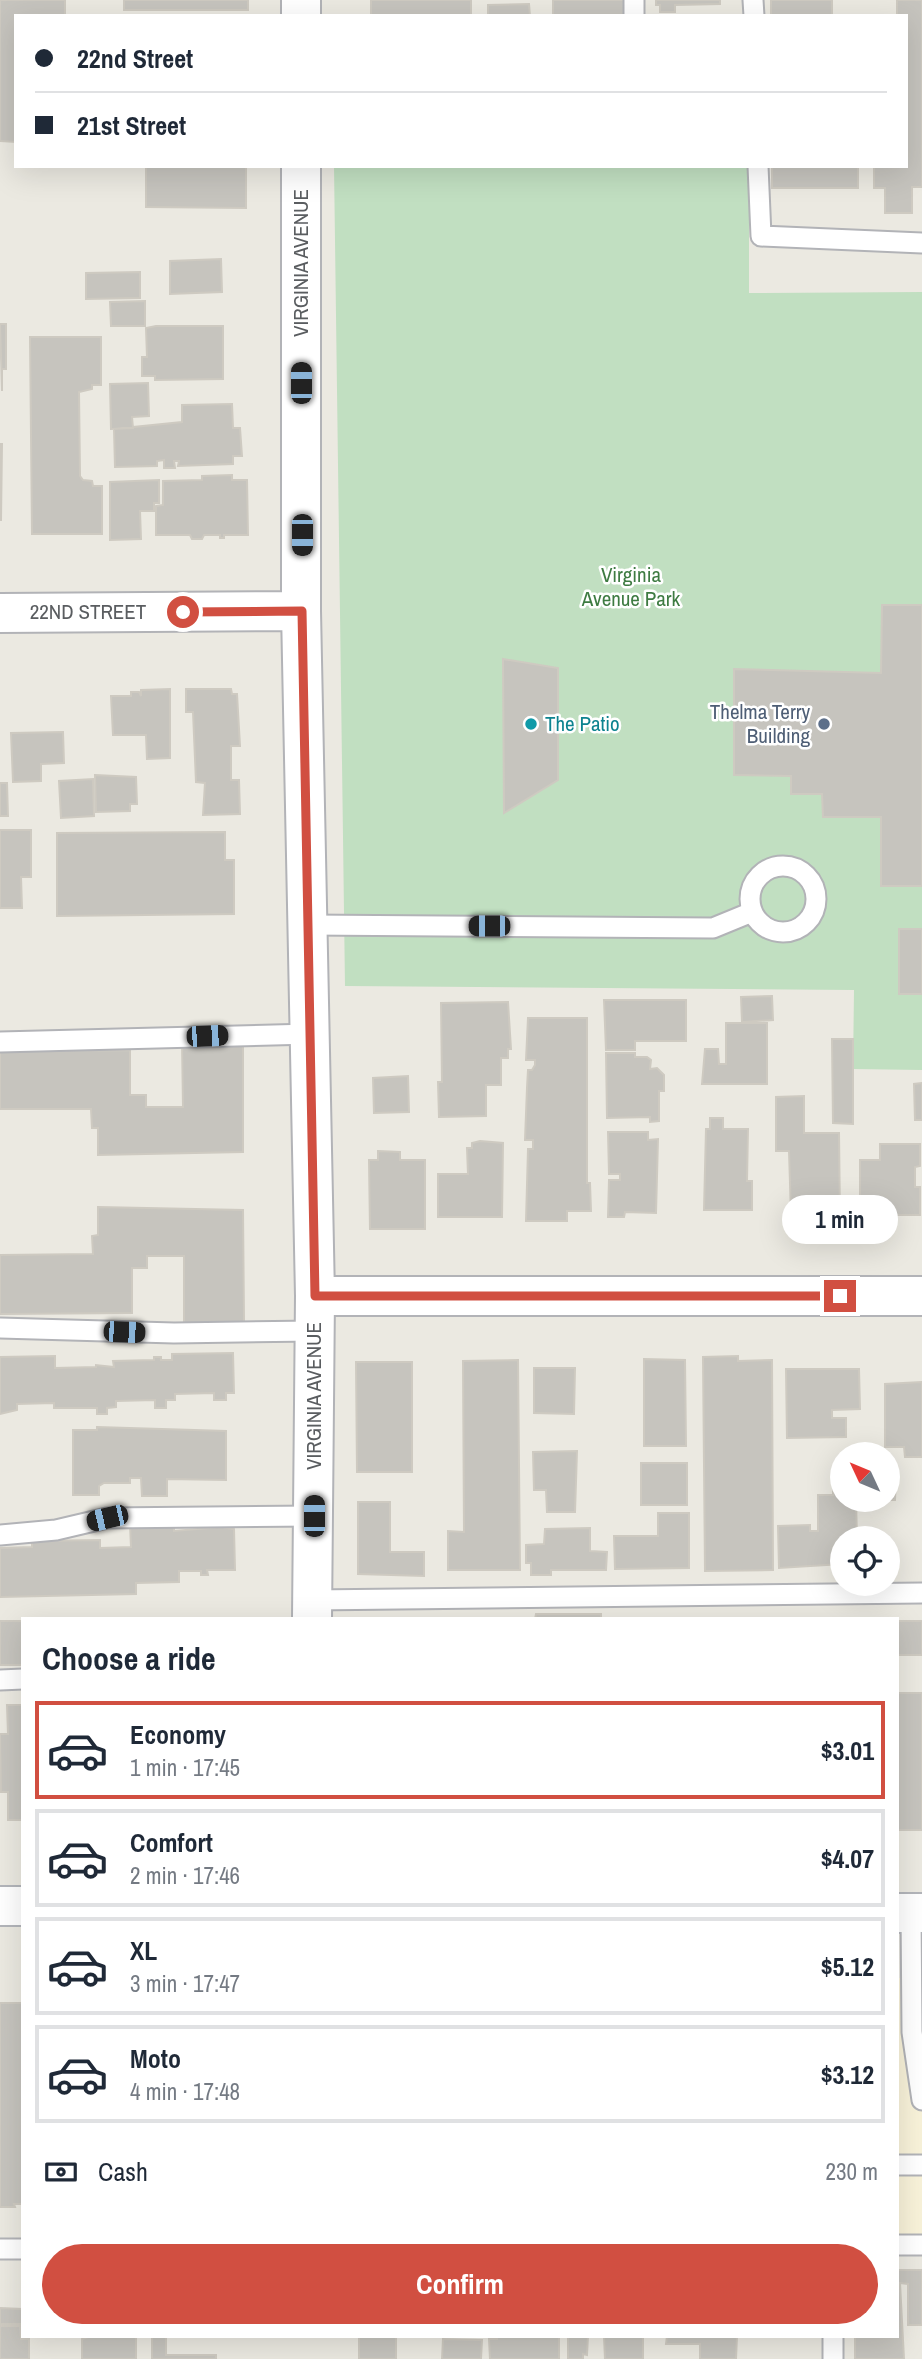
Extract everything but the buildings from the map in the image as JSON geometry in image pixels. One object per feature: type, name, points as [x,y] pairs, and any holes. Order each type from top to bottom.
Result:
[{"type":"street","name":"VIRGINIA AVENUE","points":[[301,168],[302,611],[314,1314],[312,1610]]},
{"type":"street","name":"22ND STREET","points":[[0,613],[302,611]]},
{"type":"street","points":[[314,1314],[922,1296]]},
{"type":"street","points":[[0,1906],[21,1906]]},
{"type":"lane","points":[[758,168],[761,236],[922,243]]},
{"type":"lane","points":[[309,925],[713,928],[752,912]]},
{"type":"lane","points":[[0,1042],[311,1034]]},
{"type":"lane","points":[[0,1328],[174,1333],[314,1314]]},
{"type":"lane","points":[[0,1535],[56,1530],[107,1518],[314,1516]]},
{"type":"lane","points":[[312,1610],[922,1593]]},
{"type":"lane","points":[[0,1680],[21,1679]]},
{"type":"lane","points":[[910,1913],[905,2032],[922,2100]]},
{"type":"lane","points":[[899,2165],[922,2165]]},
{"type":"lane","points":[[899,2245],[922,2245]]},
{"type":"lane","points":[[0,2249],[21,2249]]},
{"type":"lane","points":[[832,2338],[833,2359]]},
{"type":"shaded area","points":[[899,1978],[922,1978],[922,2236],[899,2236]]},
{"type":"green space","name":"Virginia Avenue Park","points":[[334,168],[749,168],[749,293],[922,292],[922,1070],[853,1069],[854,990],[345,986]]},
{"type":"place","name":"The Patio","points":[[531,724]]},
{"type":"place","name":"Thelma Terry Building","points":[[824,724]]},
{"type":"route","points":[[183,612],[302,611],[315,1296],[840,1296]]}]
